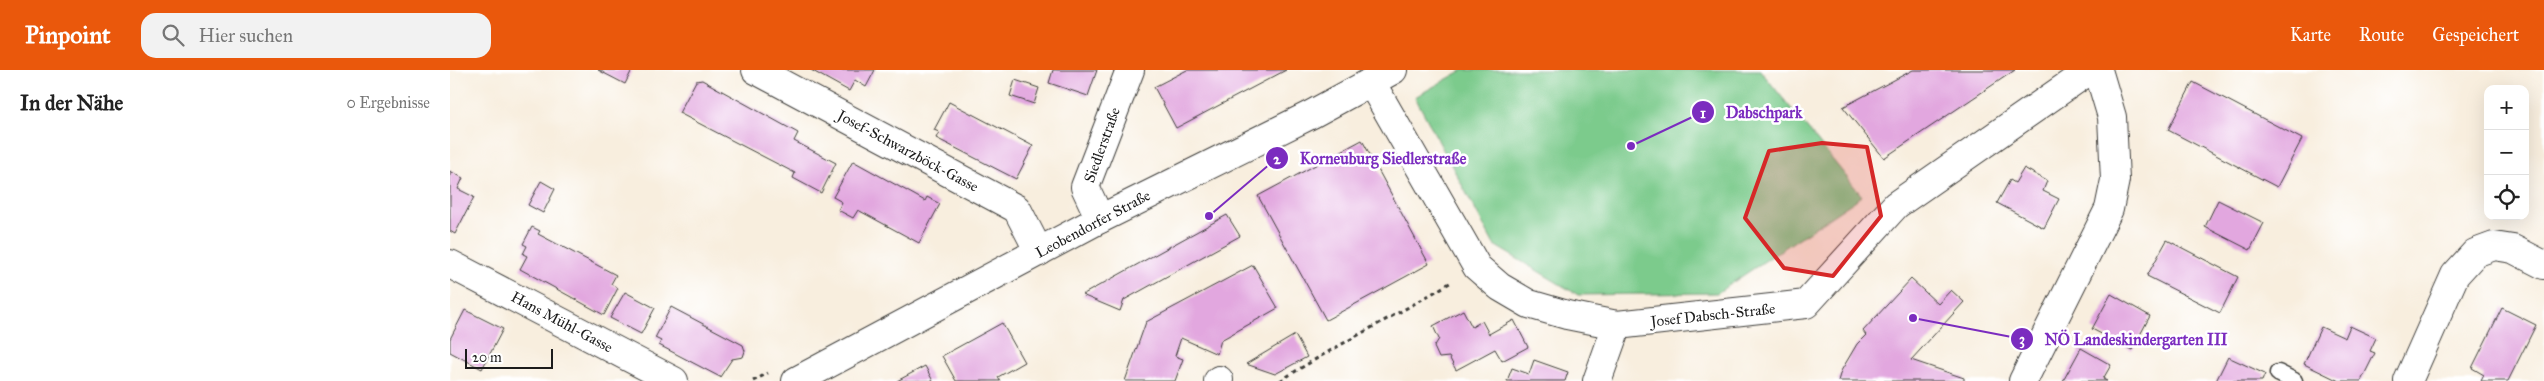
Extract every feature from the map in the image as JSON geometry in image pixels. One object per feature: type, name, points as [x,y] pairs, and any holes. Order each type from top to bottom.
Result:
[{"type":"street","name":"Josef-Schwarzböck-Gasse","points":[[756,70],[1016,208],[1039,252]]},
{"type":"street","name":"Siedlerstraße","points":[[1100,219],[1085,187],[1130,70]]},
{"type":"street","name":"Josef Dabsch-Straße","points":[[1382,76],[1477,266],[1500,287],[1528,304],[1568,315],[1617,325],[1806,304],[1896,205],[2090,70]]},
{"type":"street","points":[[2023,381],[2109,209],[2115,180],[2112,117],[2098,70]]},
{"type":"street","name":"Leobendorfer Straße","points":[[796,381],[1100,219],[1382,76]]},
{"type":"street","points":[[2408,381],[2455,275],[2475,253],[2494,246],[2513,249],[2544,265]]},
{"type":"street","name":"Hans Mühl-Gasse","points":[[450,264],[674,381]]},
{"type":"street","points":[[1597,381],[1617,325]]},
{"type":"lane","points":[[2278,373],[2294,381]]},
{"type":"path","points":[[1280,381],[1319,356],[1396,316],[1477,266]]},
{"type":"highlighted area","points":[[1822,143],[1867,147],[1881,216],[1833,276],[1784,268],[1745,218],[1769,151]]},
{"type":"green space","points":[[1463,70],[1760,70],[1862,196],[1717,293],[1578,295],[1494,245],[1415,97]]},
{"type":"building","points":[[598,70],[632,70],[625,84]]},
{"type":"building","points":[[811,70],[875,70],[866,87],[855,80],[849,91]]},
{"type":"building","points":[[1053,70],[1097,70],[1088,96],[1049,83]]},
{"type":"building","points":[[1187,70],[1286,70],[1176,128],[1154,87]]},
{"type":"building","points":[[1913,70],[2015,70],[1884,158],[1843,107]]},
{"type":"building","points":[[702,80],[798,133],[794,141],[836,163],[821,193],[793,178],[795,173],[679,113],[696,81]]},
{"type":"building","points":[[1015,80],[1039,88],[1034,104],[1010,96]]},
{"type":"building","points":[[2193,82],[2302,139],[2277,187],[2168,130]]},
{"type":"building","points":[[949,102],[1033,146],[1016,179],[936,138],[939,132],[934,130]]},
{"type":"building","points":[[1362,140],[1429,264],[1326,320],[1258,196]]},
{"type":"building","points":[[853,161],[925,201],[927,197],[940,204],[919,243],[858,210],[853,218],[838,210],[842,202],[833,197]]},
{"type":"building","points":[[2024,168],[2047,181],[2043,191],[2059,199],[2044,228],[1997,203],[2010,180],[2015,183]]},
{"type":"building","points":[[450,171],[463,178],[458,189],[474,197],[455,234],[450,231]]},
{"type":"building","points":[[541,181],[555,189],[543,213],[528,205]]},
{"type":"building","points":[[2218,200],[2264,223],[2250,250],[2205,227]]},
{"type":"building","points":[[1227,215],[1240,236],[1124,300],[1120,311],[1082,295]]},
{"type":"building","points":[[532,227],[540,231],[538,234],[616,275],[611,284],[618,288],[604,315],[520,269],[527,256],[523,254],[527,246],[523,244]]},
{"type":"building","points":[[2167,240],[2238,277],[2220,313],[2147,276]]},
{"type":"building","points":[[1253,265],[1278,308],[1221,340],[1217,354],[1181,338],[1175,356],[1183,359],[1175,381],[1125,381],[1146,322]]},
{"type":"building","points":[[1911,279],[1938,304],[1951,290],[1964,302],[1911,360],[1964,378],[1964,381],[1838,381],[1841,371],[1857,344],[1866,335],[1863,331]]},
{"type":"building","points":[[625,292],[655,308],[641,334],[610,318]]},
{"type":"building","points":[[2111,294],[2150,316],[2132,350],[2092,329]]},
{"type":"building","points":[[671,307],[743,345],[745,351],[743,357],[732,359],[720,377],[659,345],[661,341],[655,338]]},
{"type":"building","points":[[2502,308],[2536,325],[2508,381],[2481,381],[2484,375],[2472,368]]},
{"type":"building","points":[[465,310],[503,329],[482,369],[450,352],[450,339]]},
{"type":"building","points":[[1463,310],[1472,327],[1482,321],[1489,334],[1514,320],[1528,347],[1502,361],[1495,349],[1456,370],[1449,357],[1439,358],[1434,347],[1439,339],[1433,326]]},
{"type":"building","points":[[1002,323],[1024,362],[998,377],[1000,381],[956,381],[942,356]]},
{"type":"building","points":[[2350,326],[2376,338],[2370,351],[2375,353],[2361,381],[2339,381],[2304,364],[2321,327],[2345,338]]},
{"type":"building","points":[[1295,335],[1307,357],[1275,374],[1246,364]]},
{"type":"building","points":[[2081,348],[2111,365],[2103,379],[2107,381],[2063,381]]},
{"type":"building","points":[[2228,357],[2265,374],[2262,381],[2216,381]]},
{"type":"building","points":[[1534,360],[1568,372],[1565,381],[1507,381],[1512,368],[1529,374]]},
{"type":"building","points":[[925,366],[933,381],[897,381]]},
{"type":"place","name":"Dabschpark","points":[[1631,146]]},
{"type":"place","name":"Korneuburg Siedlerstraße","points":[[1209,216]]},
{"type":"place","name":"NÖ Landeskindergarten III","points":[[1913,318]]}]
